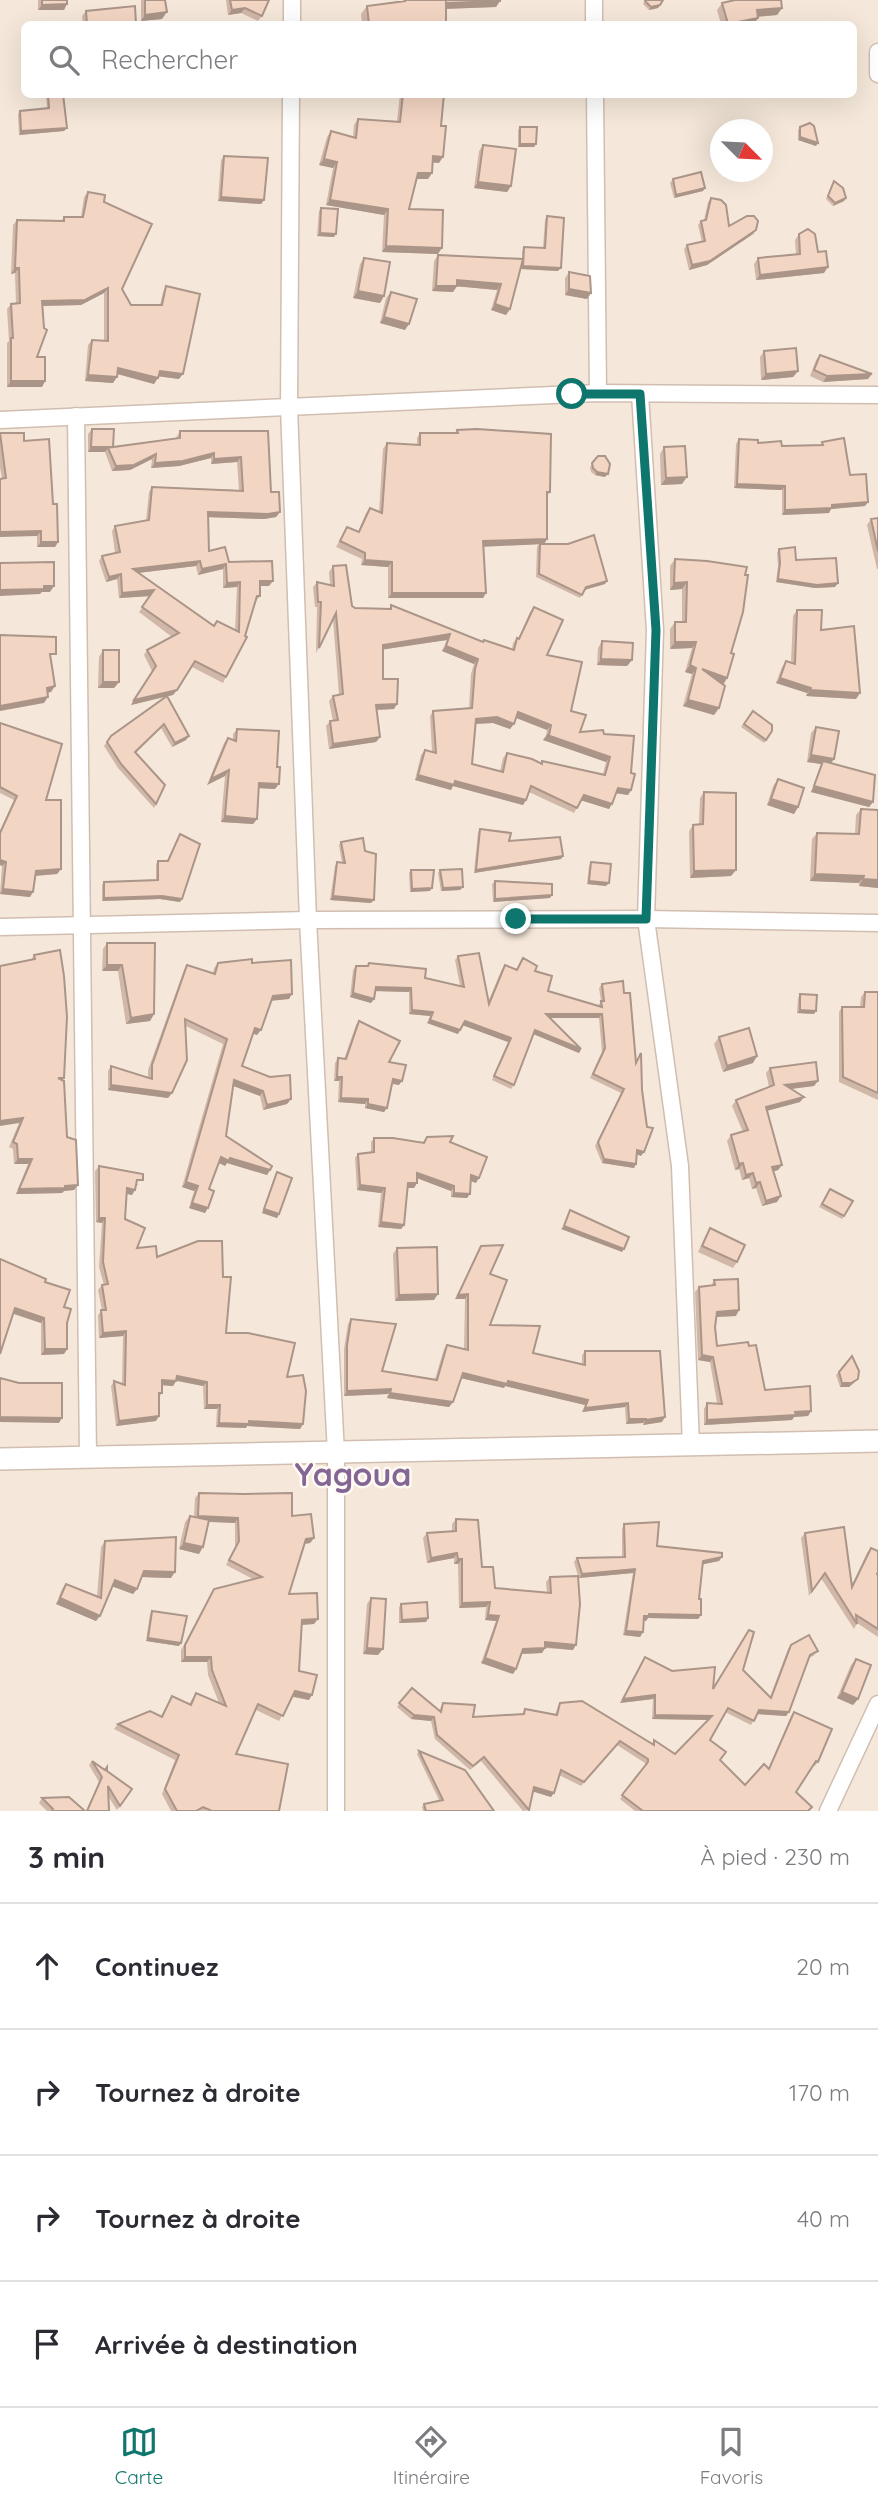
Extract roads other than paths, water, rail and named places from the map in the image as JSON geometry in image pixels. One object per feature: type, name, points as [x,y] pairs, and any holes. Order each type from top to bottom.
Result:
[{"type":"street","points":[[292,0],[292,21]]},
{"type":"street","points":[[594,0],[594,21]]},
{"type":"street","points":[[878,52],[878,74]]},
{"type":"street","points":[[291,98],[289,407],[308,920],[336,1453],[336,1811]]},
{"type":"street","points":[[595,98],[598,393]]},
{"type":"street","points":[[0,419],[598,393],[878,396]]},
{"type":"street","points":[[640,394],[656,630],[646,919],[680,1166],[691,1445]]},
{"type":"street","points":[[76,416],[88,1457]]},
{"type":"street","points":[[0,927],[308,920],[646,919],[878,923]]},
{"type":"street","points":[[0,1459],[878,1441]]},
{"type":"street","points":[[828,1811],[878,1704]]},
{"type":"district","name":"Yagoua","points":[[353,1475]]}]
